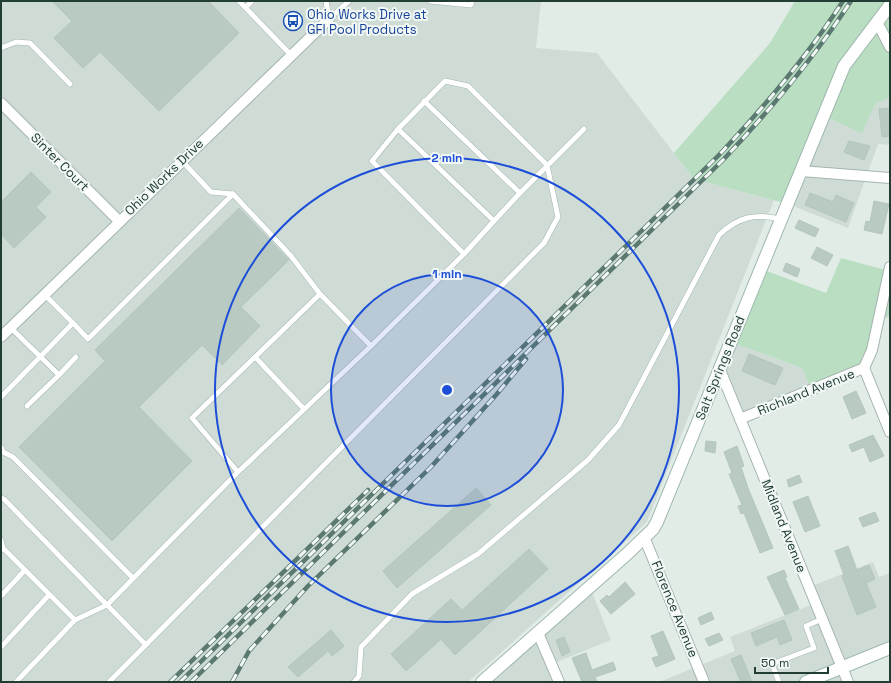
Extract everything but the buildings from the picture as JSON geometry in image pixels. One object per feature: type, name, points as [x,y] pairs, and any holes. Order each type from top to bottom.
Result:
[{"type":"street","name":"Salt Springs Road","points":[[482,682],[653,529],[663,509],[844,66],[890,5]]},
{"type":"street","name":"Ohio Works Drive","points":[[1,337],[329,19]]},
{"type":"street","points":[[877,22],[890,47]]},
{"type":"street","name":"Sinter Court","points":[[1,103],[119,221]]},
{"type":"street","points":[[801,171],[890,178]]},
{"type":"street","name":"Richland Avenue","points":[[740,419],[864,368],[872,350],[890,267]]},
{"type":"street","points":[[864,368],[890,432]]},
{"type":"street","name":"Midland Avenue","points":[[720,370],[848,682]]},
{"type":"street","name":"Florence Avenue","points":[[644,537],[704,682]]},
{"type":"street","points":[[538,633],[559,682]]},
{"type":"street","points":[[806,682],[890,648]]},
{"type":"lane","points":[[239,1],[291,55]]},
{"type":"lane","points":[[246,7],[252,1]]},
{"type":"lane","points":[[326,1],[329,19]]},
{"type":"lane","points":[[329,19],[349,1]]},
{"type":"lane","points":[[430,1],[471,5],[472,1]]},
{"type":"lane","points":[[1,48],[16,42],[30,43],[70,84]]},
{"type":"lane","points":[[109,682],[544,243],[558,217],[547,165],[468,86],[446,81],[424,101],[398,129],[372,161],[464,254]]},
{"type":"lane","points":[[424,101],[520,193]]},
{"type":"lane","points":[[398,129],[494,221]]},
{"type":"lane","points":[[16,682],[75,620],[107,605],[238,472],[371,346],[464,254],[520,193],[584,129]]},
{"type":"lane","points":[[181,161],[211,192],[233,194],[291,256],[320,294],[371,346]]},
{"type":"lane","points":[[44,294],[88,339],[233,194]]},
{"type":"lane","points":[[354,682],[360,676],[361,647],[412,594],[478,554],[588,460],[619,425],[719,235],[729,225],[748,217],[764,215],[781,219]]},
{"type":"lane","points":[[238,472],[192,418],[320,294]]},
{"type":"lane","points":[[1,397],[73,323]]},
{"type":"lane","points":[[10,328],[59,375]]},
{"type":"lane","points":[[27,406],[76,357]]},
{"type":"lane","points":[[255,357],[304,409]]},
{"type":"lane","points":[[1,446],[3,452],[12,457],[133,578]]},
{"type":"lane","points":[[1,498],[4,499],[146,645]]},
{"type":"lane","points":[[1,540],[2,549],[75,620]]},
{"type":"lane","points":[[1,596],[25,570]]},
{"type":"lane","points":[[1,647],[49,595]]},
{"type":"lane","points":[[779,682],[772,664],[814,648],[806,626],[822,619]]},
{"type":"shaded area","points":[[1,1],[541,1],[536,48],[597,53],[694,179],[774,200],[647,522],[468,682],[1,682]]},
{"type":"shaded area","points":[[890,97],[890,145],[878,144],[848,228],[788,204],[824,116],[875,104]]},
{"type":"shaded area","points":[[731,342],[802,368],[811,390],[740,419],[720,370]]},
{"type":"shaded area","points":[[873,562],[879,577],[890,573],[890,648],[842,667],[848,682],[659,682],[735,651],[730,637],[816,603],[809,587]]},
{"type":"shaded area","points":[[590,587],[611,640],[552,664],[559,682],[482,682]]},
{"type":"green space","points":[[795,1],[890,1],[890,97],[875,104],[862,133],[824,116],[788,204],[694,179],[674,153],[770,43]]},
{"type":"green space","points":[[841,258],[889,271],[890,267],[890,316],[878,321],[864,368],[811,390],[802,368],[731,342],[761,269],[826,293]]},
{"type":"railway","points":[[180,682],[719,155],[752,119],[800,62],[843,1]]},
{"type":"railway","points":[[191,682],[724,159],[791,83],[822,43],[851,1]]},
{"type":"railway","points":[[232,682],[249,651],[308,586],[430,468],[496,395],[526,359]]},
{"type":"railway","points":[[170,682],[368,490]]},
{"type":"place","name":"Ohio Works Drive at GFI Pool Products","points":[[293,21]]}]
